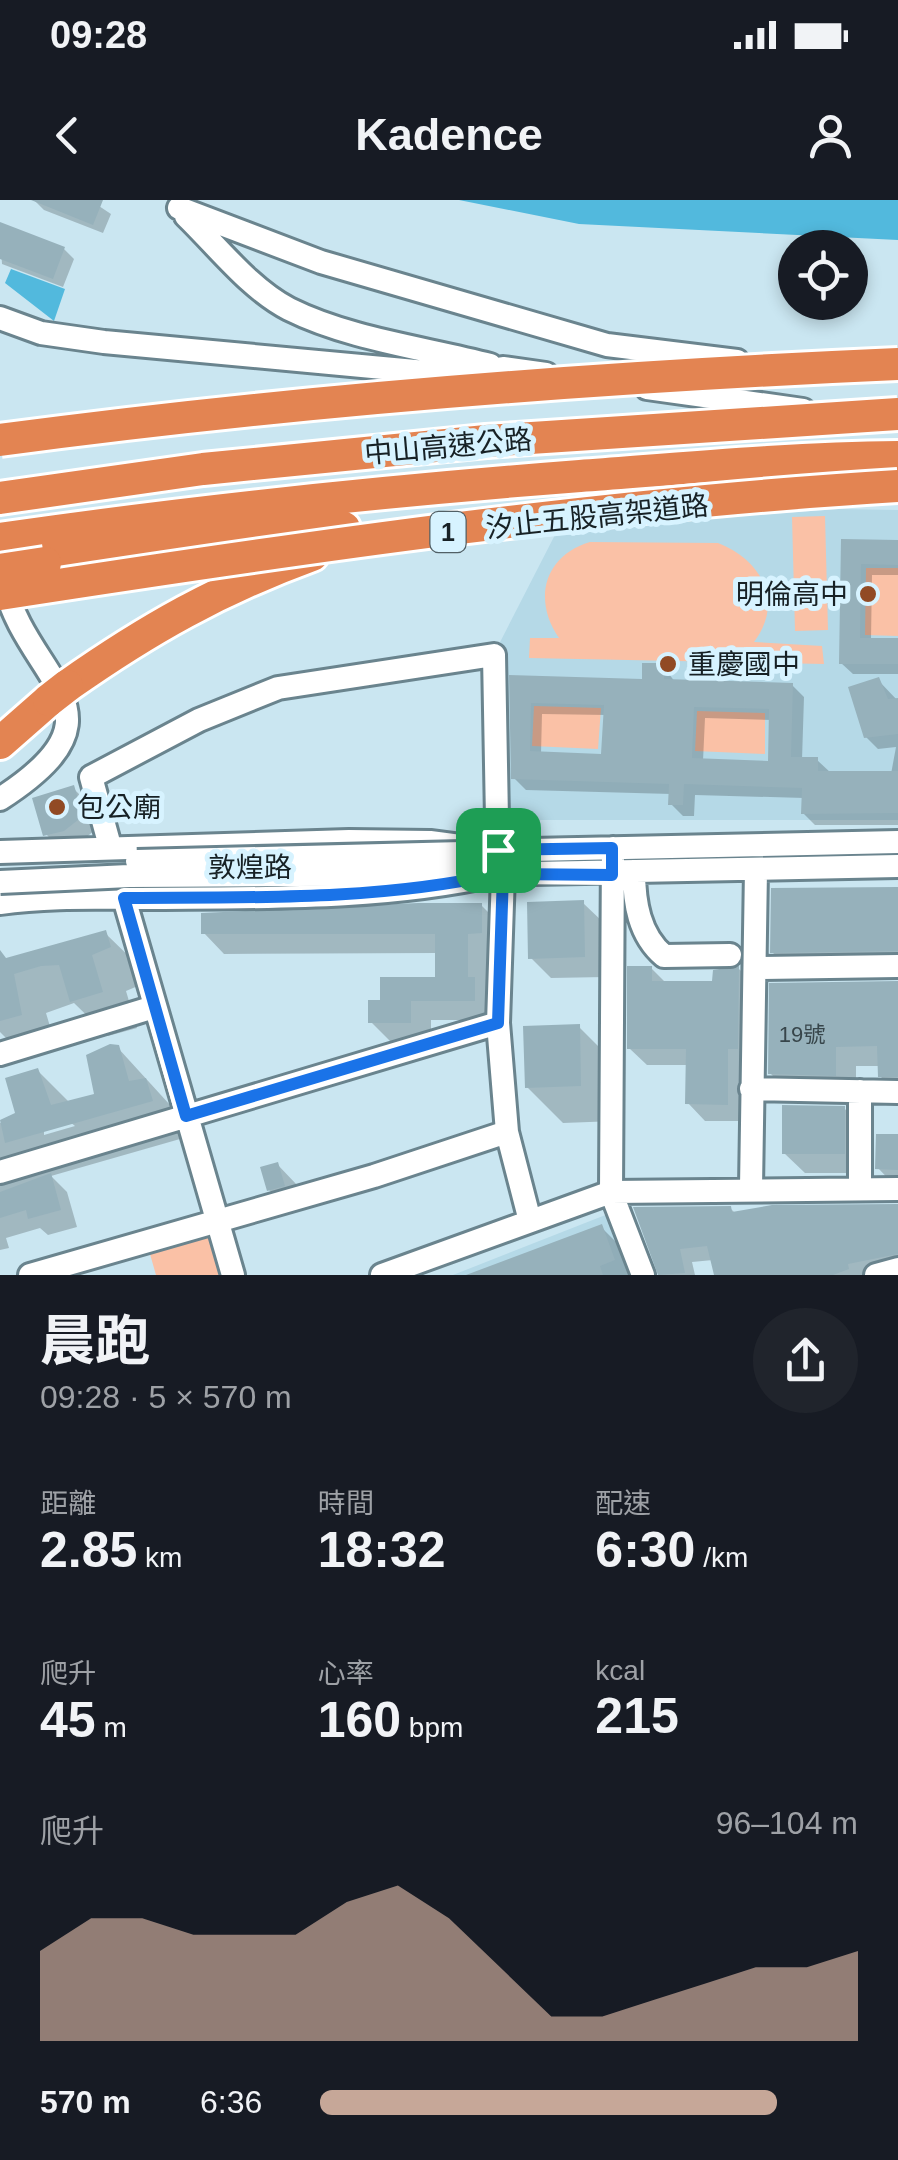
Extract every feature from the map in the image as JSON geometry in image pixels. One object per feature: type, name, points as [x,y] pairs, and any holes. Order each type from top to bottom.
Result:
[{"type":"highway","points":[[0,440],[275,407],[546,385],[898,364]]},
{"type":"highway","name":"中山高速公路","points":[[15,487],[130,480],[486,441],[898,418]]},
{"type":"highway","name":"中山高速公路","points":[[0,539],[43,548],[484,483],[816,458],[898,459]]},
{"type":"highway","name":"1","points":[[0,568],[43,548],[426,520],[826,478],[898,459]]},
{"type":"highway","name":"汐止五股高架道路","points":[[0,594],[196,564],[517,524],[898,486]]},
{"type":"highway","name":"1","points":[[0,743],[58,693],[144,631],[229,586],[341,544],[426,520]]},
{"type":"street","points":[[175,204],[259,288],[286,308],[319,321],[503,368],[898,418]]},
{"type":"street","points":[[175,204],[321,262],[607,345],[898,376]]},
{"type":"street","points":[[0,318],[40,333],[104,342],[458,375],[503,368]]},
{"type":"street","points":[[0,568],[14,620],[55,676],[67,718],[59,752],[0,799]]},
{"type":"street","points":[[110,846],[91,777],[199,720],[278,688],[494,655],[501,874],[498,1023],[506,1132],[530,1221]]},
{"type":"street","name":"敦煌路","points":[[0,852],[349,841],[430,842],[498,850],[898,842]]},
{"type":"street","points":[[612,848],[641,924],[658,951],[664,956],[730,955]]},
{"type":"street","name":"敦煌路","points":[[465,864],[498,850]]},
{"type":"street","points":[[0,867],[465,864]]},
{"type":"street","points":[[0,882],[465,864]]},
{"type":"street","name":"敦煌路","points":[[465,864],[501,874]]},
{"type":"street","name":"敦煌路","points":[[0,902],[327,896],[435,888],[501,874],[898,866]]},
{"type":"street","points":[[752,1188],[756,869]]},
{"type":"street","points":[[623,873],[610,1192],[643,1275]]},
{"type":"street","points":[[124,898],[233,1275]]},
{"type":"street","points":[[755,968],[898,966]]},
{"type":"street","points":[[0,1054],[154,1007]]},
{"type":"street","points":[[0,1172],[498,1023]]},
{"type":"street","points":[[751,1089],[898,1092]]},
{"type":"street","points":[[860,1091],[860,1188]]},
{"type":"street","points":[[30,1275],[218,1222],[506,1132]]},
{"type":"street","points":[[382,1275],[610,1192],[752,1188],[898,1190]]},
{"type":"street","points":[[876,1275],[898,1269]]},
{"type":"shaded area","name":"重慶國中","points":[[839,509],[898,510],[898,820],[499,820],[497,648],[558,529]]},
{"type":"shaded area","points":[[825,516],[828,630],[795,631],[792,517]]},
{"type":"shaded area","points":[[590,542],[718,543],[733,550],[756,571],[768,597],[768,612],[754,642],[822,646],[824,664],[529,658],[530,638],[559,638],[546,609],[547,581],[553,569],[574,549]]},
{"type":"shaded area","points":[[866,568],[898,568],[898,636],[865,635]]},
{"type":"shaded area","points":[[534,706],[601,708],[598,749],[532,746]]},
{"type":"shaded area","points":[[697,711],[765,713],[765,754],[695,751]]},
{"type":"shaded area","points":[[608,1214],[631,1275],[453,1275]]},
{"type":"shaded area","points":[[214,1236],[225,1275],[156,1275],[150,1254]]},
{"type":"water","points":[[459,200],[898,200],[898,240],[868,238],[868,230],[778,230],[778,234],[579,224]]},
{"type":"water","points":[[11,269],[65,289],[54,321],[5,283]]},
{"type":"building","points":[[31,200],[103,200],[93,225]]},
{"type":"building","points":[[0,222],[65,247],[53,279],[0,259]]},
{"type":"building","points":[[841,539],[898,540],[898,565],[861,564],[860,638],[898,638],[898,664],[839,664]]},
{"type":"building","points":[[642,663],[664,663],[664,679],[793,683],[791,757],[818,757],[818,771],[898,771],[898,813],[801,814],[802,788],[684,784],[683,805],[668,805],[669,784],[511,779],[509,675],[642,679]],"holes":[[[531,703],[604,705],[601,754],[530,751]],[[694,707],[769,709],[768,761],[692,758]]]},
{"type":"building","points":[[879,677],[888,699],[898,698],[898,734],[864,738],[848,687]]},
{"type":"building","name":"包公廟","points":[[74,785],[83,816],[64,831],[43,836],[32,798]]},
{"type":"building","points":[[898,887],[898,951],[770,953],[771,888]]},
{"type":"building","points":[[584,900],[585,957],[528,959],[527,902]]},
{"type":"building","points":[[482,903],[482,933],[468,934],[468,977],[475,977],[475,1001],[411,1001],[411,1023],[368,1023],[368,1000],[380,1000],[380,977],[435,977],[435,934],[201,934],[201,913]]},
{"type":"building","points":[[106,930],[111,947],[92,955],[103,992],[70,1002],[59,965],[41,966],[14,974],[22,1015],[0,1021],[0,950],[6,958]]},
{"type":"building","points":[[627,966],[652,966],[652,981],[712,981],[713,970],[739,966],[738,1049],[728,1049],[728,1105],[685,1104],[686,1049],[627,1049]]},
{"type":"building","points":[[898,981],[898,1077],[878,1077],[877,1046],[836,1047],[836,1076],[768,1074],[769,983]]},
{"type":"building","points":[[580,1024],[581,1086],[525,1088],[523,1026]]},
{"type":"building","points":[[110,1044],[119,1045],[129,1081],[146,1078],[153,1101],[5,1143],[0,1120],[15,1113],[5,1078],[38,1068],[51,1105],[94,1094],[86,1055]]},
{"type":"building","points":[[782,1105],[845,1106],[845,1154],[782,1154]]},
{"type":"building","points":[[876,1134],[898,1134],[898,1170],[875,1169]]},
{"type":"building","points":[[278,1162],[285,1186],[267,1191],[260,1167]]},
{"type":"building","points":[[51,1173],[61,1210],[28,1219],[26,1210],[0,1218],[0,1192]]},
{"type":"building","points":[[898,1204],[898,1254],[848,1264],[849,1269],[833,1275],[714,1275],[707,1246],[680,1249],[685,1273],[658,1275],[633,1207],[731,1206],[732,1212],[772,1205]]},
{"type":"building","points":[[602,1224],[615,1260],[600,1266],[603,1275],[466,1275]]},
{"type":"place","name":"明倫高中","points":[[868,594]]},
{"type":"place","name":"重慶國中","points":[[668,664]]},
{"type":"place","name":"包公廟","points":[[57,807]]},
{"type":"route","points":[[498,850],[498,874],[503,874],[498,1023],[186,1116],[124,898],[327,896],[435,888],[498,874],[559,872],[612,875],[612,848],[498,850]]}]
